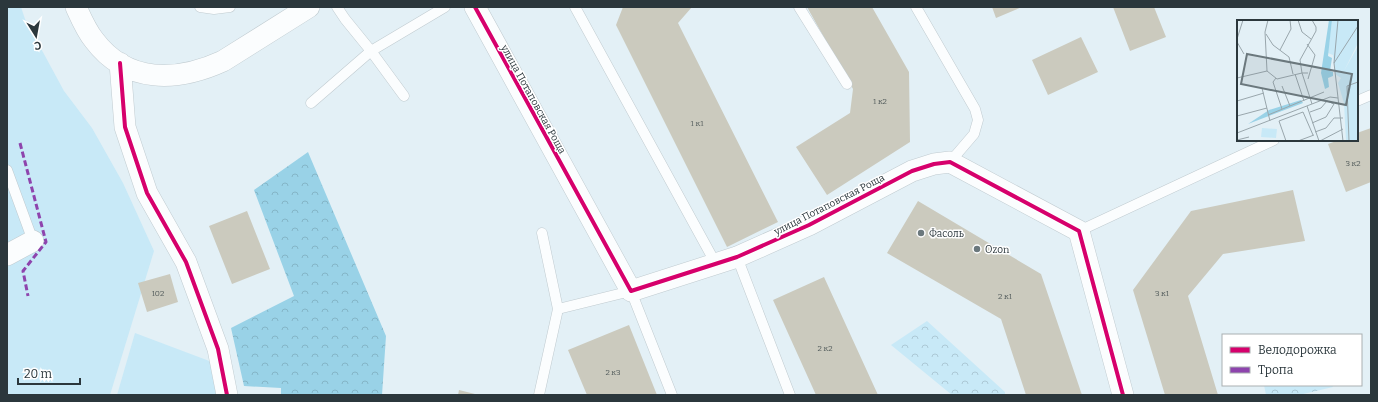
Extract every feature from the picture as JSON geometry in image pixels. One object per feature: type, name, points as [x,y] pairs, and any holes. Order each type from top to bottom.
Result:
[{"type":"street","points":[[76,7],[94,40],[106,53],[120,63],[138,72],[169,76],[209,68],[223,61],[309,7]]},
{"type":"street","name":"улица Потаповская Роща","points":[[475,7],[631,291],[737,257],[809,226],[912,171],[934,164],[950,162]]},
{"type":"street","points":[[120,63],[124,127],[147,193],[186,262],[218,350],[227,395]]},
{"type":"street","points":[[950,162],[1079,231],[1123,395]]},
{"type":"street","points":[[7,255],[33,241]]},
{"type":"lane","points":[[200,7],[214,9],[230,7]]},
{"type":"lane","points":[[337,7],[344,19],[371,51],[404,96]]},
{"type":"lane","points":[[311,104],[371,51],[444,7]]},
{"type":"lane","points":[[575,7],[716,264]]},
{"type":"lane","points":[[799,7],[848,84]]},
{"type":"lane","points":[[916,7],[975,109],[978,120],[974,134],[950,162]]},
{"type":"lane","points":[[1358,101],[1371,95]]},
{"type":"lane","points":[[1079,231],[1272,141]]},
{"type":"lane","points":[[7,170],[33,241]]},
{"type":"lane","points":[[539,395],[558,309],[542,233]]},
{"type":"lane","points":[[737,257],[790,395]]},
{"type":"lane","points":[[558,309],[631,291],[672,395]]},
{"type":"lane","points":[[218,350],[234,395]]},
{"type":"green space","points":[[7,7],[21,7],[25,19],[64,91],[92,128],[123,183],[154,251],[110,395],[7,395]]},
{"type":"green space","points":[[308,152],[386,336],[382,395],[281,395],[281,388],[244,386],[231,328],[294,296],[254,190]]},
{"type":"green space","points":[[927,321],[1005,392],[1005,395],[952,395],[891,345]]},
{"type":"green space","points":[[135,333],[212,362],[223,395],[117,395]]},
{"type":"green space","points":[[1264,386],[1333,387],[1299,395],[1266,395]]},
{"type":"building","points":[[623,7],[692,7],[678,23],[778,222],[727,247],[616,25]]},
{"type":"building","points":[[807,7],[872,7],[909,72],[910,142],[827,195],[796,147],[850,113],[853,89]]},
{"type":"building","points":[[992,7],[1022,7],[996,18]]},
{"type":"building","points":[[1113,7],[1154,7],[1166,37],[1130,51]]},
{"type":"building","points":[[1081,37],[1098,72],[1048,95],[1032,60]]},
{"type":"building","points":[[1371,128],[1371,182],[1346,192],[1328,144],[1336,141],[1358,141],[1358,133]]},
{"type":"building","points":[[1293,190],[1305,241],[1223,254],[1188,296],[1218,395],[1165,395],[1133,290],[1191,211]]},
{"type":"building","points":[[918,201],[1041,274],[1082,395],[1026,395],[1001,319],[887,253]]},
{"type":"building","points":[[247,211],[270,269],[232,284],[209,226]]},
{"type":"building","points":[[170,274],[178,302],[147,312],[138,283]]},
{"type":"building","points":[[824,277],[878,395],[816,395],[773,300]]},
{"type":"building","points":[[629,325],[657,395],[587,395],[568,350]]},
{"type":"building","points":[[459,390],[475,394],[475,395],[458,395]]},
{"type":"marked path","points":[[20,143],[46,242],[23,271],[28,296]]},
{"type":"cycle path","points":[[475,7],[631,291],[737,257],[809,225],[912,171],[934,164],[950,162],[1079,231],[1123,395]]},
{"type":"cycle path","points":[[120,63],[125,127],[147,193],[186,262],[218,349],[227,395]]},
{"type":"place","name":"Фасоль","points":[[921,233]]},
{"type":"place","name":"Ozon","points":[[977,249]]}]
